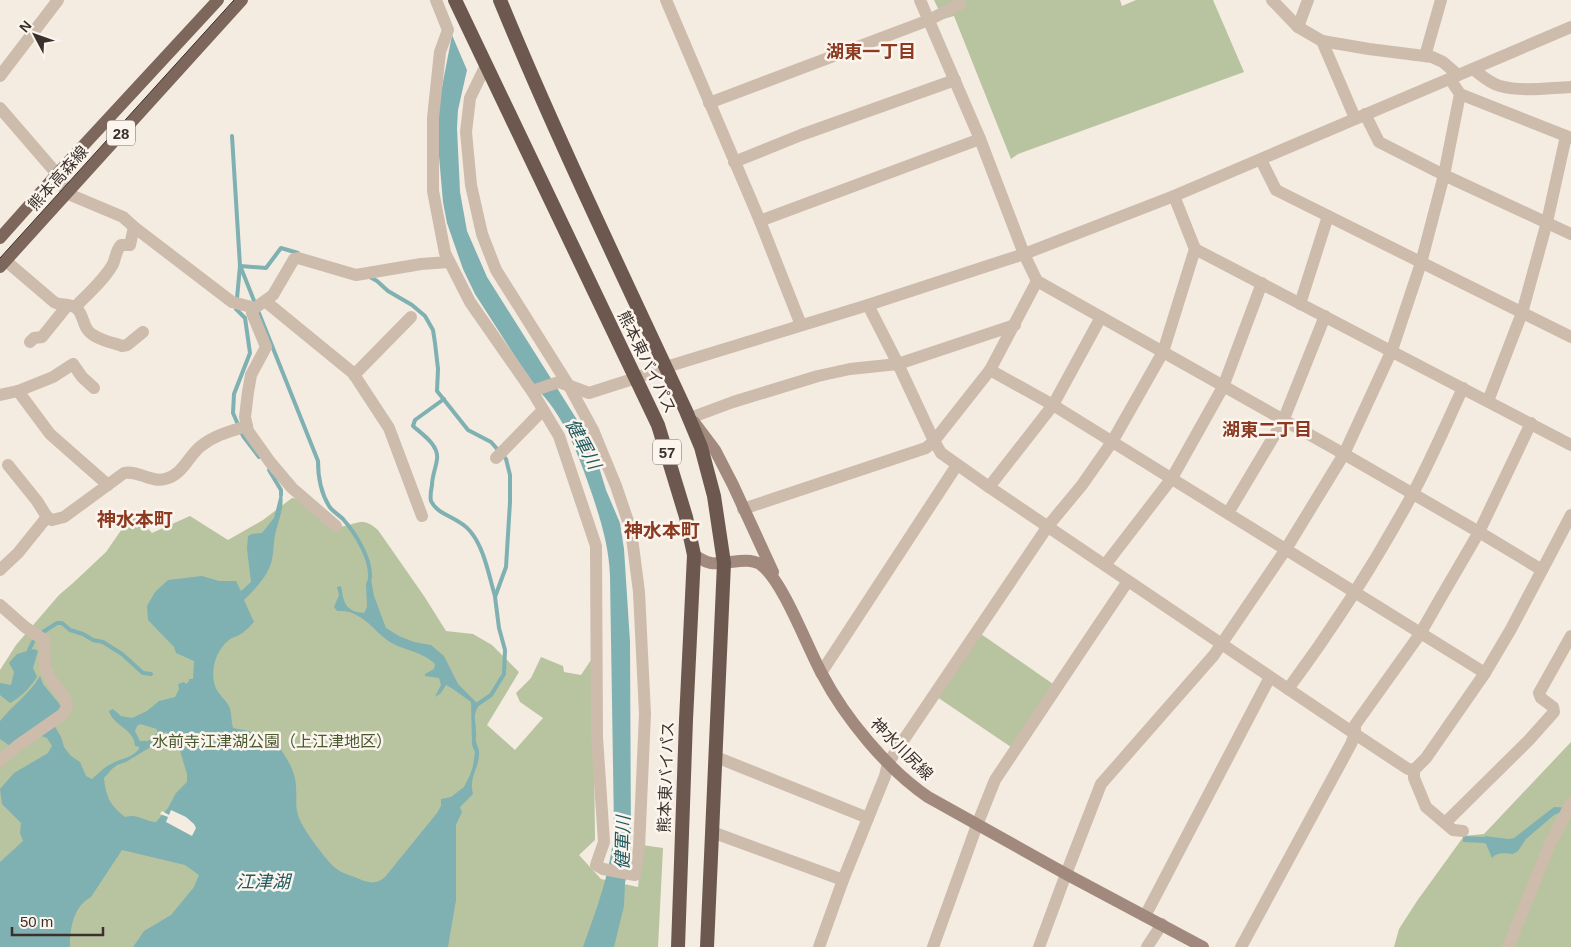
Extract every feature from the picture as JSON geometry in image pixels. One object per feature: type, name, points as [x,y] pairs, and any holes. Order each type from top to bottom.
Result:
[{"type":"highway","name":"熊本東バイパス","points":[[455,0],[658,425],[686,517],[694,555],[678,947]]},
{"type":"highway","name":"熊本東バイパス","points":[[500,0],[573,167],[688,415],[701,447],[714,496],[724,563],[707,947]]},
{"type":"main road","name":"熊本高森線","points":[[0,238],[218,0]]},
{"type":"main road","name":"熊本高森線","points":[[3,264],[242,0]]},
{"type":"main road","points":[[688,415],[715,450],[780,588]]},
{"type":"main road","name":"神水川尻線","points":[[694,555],[710,563],[751,561],[760,564],[769,573],[780,588],[821,673],[844,710],[888,763],[916,789],[928,798],[1066,874],[1203,947]]},
{"type":"street","points":[[0,76],[58,0]]},
{"type":"street","points":[[436,0],[448,30],[440,52],[433,118],[433,191],[445,253],[470,302],[532,391],[559,436],[584,506],[596,546],[598,737],[604,842],[596,865],[603,869],[635,875],[640,848],[645,714],[639,592],[631,530],[616,486],[593,430],[496,270],[482,234],[471,185],[466,132],[470,98],[486,65]]},
{"type":"street","points":[[666,0],[760,222],[801,325]]},
{"type":"street","points":[[920,0],[980,139],[1024,254],[1037,281],[1344,454],[1542,570]]},
{"type":"street","points":[[1039,947],[1100,784],[1214,655],[1286,549],[1344,454],[1392,350],[1421,263],[1444,175],[1460,94],[1454,77],[1443,62],[1432,57],[1322,41],[1298,27],[1272,0]]},
{"type":"street","points":[[1298,27],[1308,0]]},
{"type":"street","points":[[1425,56],[1440,0]]},
{"type":"street","points":[[710,103],[929,20],[960,4]]},
{"type":"street","points":[[532,391],[564,384],[589,393],[1024,254],[1261,160],[1571,26]]},
{"type":"street","points":[[1322,41],[1360,116],[1379,142],[1444,175],[1571,234]]},
{"type":"street","points":[[1473,69],[1486,80],[1499,86],[1523,89],[1571,87]]},
{"type":"street","points":[[734,162],[802,135],[955,80]]},
{"type":"street","points":[[1460,94],[1569,137],[1522,313],[1488,401]]},
{"type":"street","points":[[0,108],[57,174],[66,193],[123,217],[232,302],[260,304],[354,375],[389,428],[422,516]]},
{"type":"street","points":[[760,222],[980,139]]},
{"type":"street","points":[[1261,160],[1276,190],[1571,337]]},
{"type":"street","points":[[819,947],[843,880],[886,776],[888,763],[1048,526],[1082,485],[1112,442],[1163,352],[1195,249],[1174,196]]},
{"type":"street","points":[[1300,304],[1328,216]]},
{"type":"street","points":[[30,342],[34,338],[42,337],[71,306],[96,287],[113,263],[118,248],[121,245],[130,245],[134,227]]},
{"type":"street","points":[[1195,249],[1571,444]]},
{"type":"street","points":[[336,526],[292,488],[270,462],[248,431],[245,417],[251,375],[266,347],[252,313],[272,295],[294,259],[298,258],[356,275],[421,264],[449,262]]},
{"type":"street","points":[[3,264],[58,305],[71,306],[78,309],[86,328],[95,336],[122,346],[143,332]]},
{"type":"street","points":[[743,509],[926,448],[934,441],[990,370],[1037,281]]},
{"type":"street","points":[[1105,565],[1172,478],[1223,386],[1262,284]]},
{"type":"street","points":[[868,305],[941,453],[989,488],[1355,734],[1408,769],[1414,770]]},
{"type":"street","points":[[1228,513],[1283,421],[1325,316]]},
{"type":"street","points":[[354,375],[411,317]]},
{"type":"street","points":[[989,488],[1053,405],[1101,317]]},
{"type":"street","points":[[688,415],[818,376],[850,369],[898,364],[1015,325]]},
{"type":"street","points":[[0,395],[18,391],[53,377],[73,364],[82,377],[94,388]]},
{"type":"street","points":[[990,370],[1053,405],[1485,673]]},
{"type":"street","points":[[1288,689],[1355,594],[1412,494],[1463,388]]},
{"type":"street","points":[[18,391],[50,434],[108,485]]},
{"type":"street","points":[[496,458],[543,410]]},
{"type":"street","points":[[1241,947],[1351,744],[1355,734],[1355,725],[1420,634],[1480,532],[1530,423]]},
{"type":"street","points":[[8,465],[37,501],[47,518],[52,520],[64,516],[124,473],[131,472],[164,480],[176,475],[186,465],[193,452],[214,437],[247,426]]},
{"type":"street","points":[[821,673],[957,465]]},
{"type":"street","points":[[0,570],[18,553],[47,518]]},
{"type":"street","points":[[1464,831],[1453,830],[1426,807],[1414,778],[1414,770],[1426,758],[1485,673],[1511,629],[1570,518]]},
{"type":"street","points":[[933,947],[977,825],[996,780],[1128,581]]},
{"type":"street","points":[[0,605],[25,627],[44,640],[45,668],[49,677],[65,698],[67,707],[63,714],[17,746],[0,761]]},
{"type":"street","points":[[1445,823],[1529,740],[1554,712],[1554,707],[1541,698],[1539,693],[1571,636]]},
{"type":"street","points":[[1145,916],[1270,677]]},
{"type":"street","points":[[716,757],[868,818]]},
{"type":"street","points":[[1508,947],[1550,844],[1571,803]]},
{"type":"street","points":[[712,832],[843,880]]},
{"type":"street","points":[[1147,947],[1162,924]]},
{"type":"green space","points":[[934,0],[1120,0],[1122,6],[1136,0],[1213,0],[1244,72],[1018,154],[1011,159],[954,16],[943,19]]},
{"type":"green space","name":"水前寺江津湖公園（上江津地区）","points":[[292,498],[299,499],[329,527],[359,522],[366,522],[373,526],[378,530],[424,596],[446,631],[473,634],[492,645],[519,672],[487,725],[515,750],[543,718],[520,702],[516,693],[531,678],[541,657],[563,666],[564,672],[581,675],[593,657],[595,840],[579,855],[601,879],[638,887],[642,845],[663,848],[658,947],[0,947],[0,670],[16,645],[59,595],[106,552],[133,513],[152,533],[190,516],[228,540],[263,520]]},
{"type":"green space","points":[[981,634],[1053,684],[1011,747],[937,697]]},
{"type":"green space","points":[[1571,742],[1571,947],[1394,947],[1399,929],[1464,836],[1484,834]]},
{"type":"water","name":"健軍川","points":[[452,35],[467,70],[458,110],[457,128],[460,192],[467,231],[487,277],[586,434],[620,523],[624,549],[630,642],[631,843],[625,883],[624,906],[614,947],[583,947],[607,873],[614,827],[610,576],[606,544],[592,494],[569,436],[554,409],[534,386],[475,294],[463,269],[447,223],[443,202],[437,133],[438,108]]},
{"type":"water","name":"江津湖","points":[[281,490],[283,502],[268,571],[244,600],[254,622],[238,636],[224,644],[215,661],[213,673],[215,686],[229,706],[233,728],[253,732],[262,736],[270,743],[277,743],[290,764],[294,775],[298,815],[303,827],[333,866],[344,873],[368,882],[375,882],[385,877],[437,813],[441,806],[441,799],[451,797],[464,787],[473,766],[475,752],[472,745],[471,702],[446,685],[441,693],[435,697],[441,685],[439,678],[425,676],[425,674],[434,669],[435,664],[418,653],[393,644],[360,617],[349,612],[337,611],[334,607],[339,595],[337,587],[341,586],[344,601],[349,608],[364,613],[367,607],[366,584],[370,574],[374,596],[386,628],[414,642],[431,645],[444,656],[458,684],[479,705],[475,719],[479,753],[472,783],[473,794],[460,807],[462,812],[456,825],[456,900],[448,947],[133,947],[144,931],[171,915],[194,887],[199,875],[185,865],[122,850],[91,897],[76,912],[72,925],[70,947],[0,947],[0,862],[23,841],[20,833],[21,823],[2,804],[0,789],[14,773],[48,753],[52,746],[47,738],[41,736],[10,746],[0,739],[0,721],[40,676],[43,684],[61,706],[58,712],[50,718],[61,737],[64,747],[71,756],[80,762],[86,776],[92,779],[108,765],[133,755],[139,747],[135,746],[131,735],[111,716],[109,711],[113,709],[121,716],[132,718],[147,711],[159,701],[175,697],[179,689],[178,684],[184,682],[186,684],[189,679],[193,679],[194,661],[176,653],[174,647],[148,620],[147,606],[155,592],[168,580],[202,576],[219,581],[236,581],[241,591],[251,582],[247,549],[248,536],[262,533],[274,518]],"holes":[[[140,724],[157,729],[157,733],[148,741],[140,741],[135,731]],[[166,732],[178,744],[187,774],[187,782],[176,793],[168,808],[156,822],[134,816],[125,817],[110,800],[104,778],[117,765],[126,762],[149,748],[158,736]]]},
{"type":"water","points":[[34,649],[38,651],[33,668],[37,677],[25,692],[10,703],[0,695],[0,683],[11,685],[14,672],[9,663],[17,654]]},
{"type":"water","points":[[1554,807],[1571,808],[1554,815],[1526,839],[1518,851],[1513,854],[1499,854],[1492,858],[1486,844],[1463,842],[1463,836],[1514,838]]},
{"type":"pier","points":[[171,810],[186,817],[194,824],[196,828],[192,836],[166,822],[168,817],[160,814],[162,811],[169,815]]},
{"type":"waterway","points":[[232,136],[240,266],[236,309],[245,318],[250,353],[234,394],[233,413],[243,436],[259,457]]},
{"type":"waterway","points":[[240,266],[266,268],[281,248],[298,253]]},
{"type":"waterway","points":[[241,268],[318,461],[319,478],[326,501],[358,539],[368,562],[370,578]]},
{"type":"waterway","points":[[368,276],[388,291],[412,305],[425,316],[433,330],[438,369],[437,391],[468,430],[491,442],[506,459],[510,475],[506,567],[495,597],[499,628],[505,650],[504,674],[491,695],[475,706]]},
{"type":"waterway","points":[[444,399],[415,420],[413,426],[429,440],[437,454],[431,501],[438,510],[465,526],[475,538],[486,562],[495,596]]},
{"type":"waterway","points":[[269,470],[281,490],[281,495]]},
{"type":"waterway","points":[[43,632],[57,623],[62,623],[70,630],[83,634],[93,640],[103,642],[122,654],[143,673],[151,674]]},
{"type":"waterway","points":[[29,650],[33,642]]},
{"type":"tram line","points":[[0,258],[234,0]]},
{"type":"district","name":"湖東一丁目","points":[[871,52]]},
{"type":"district","name":"湖東二丁目","points":[[1267,430]]},
{"type":"district","name":"神水本町","points":[[135,519]]},
{"type":"district","name":"神水本町","points":[[662,530]]}]
